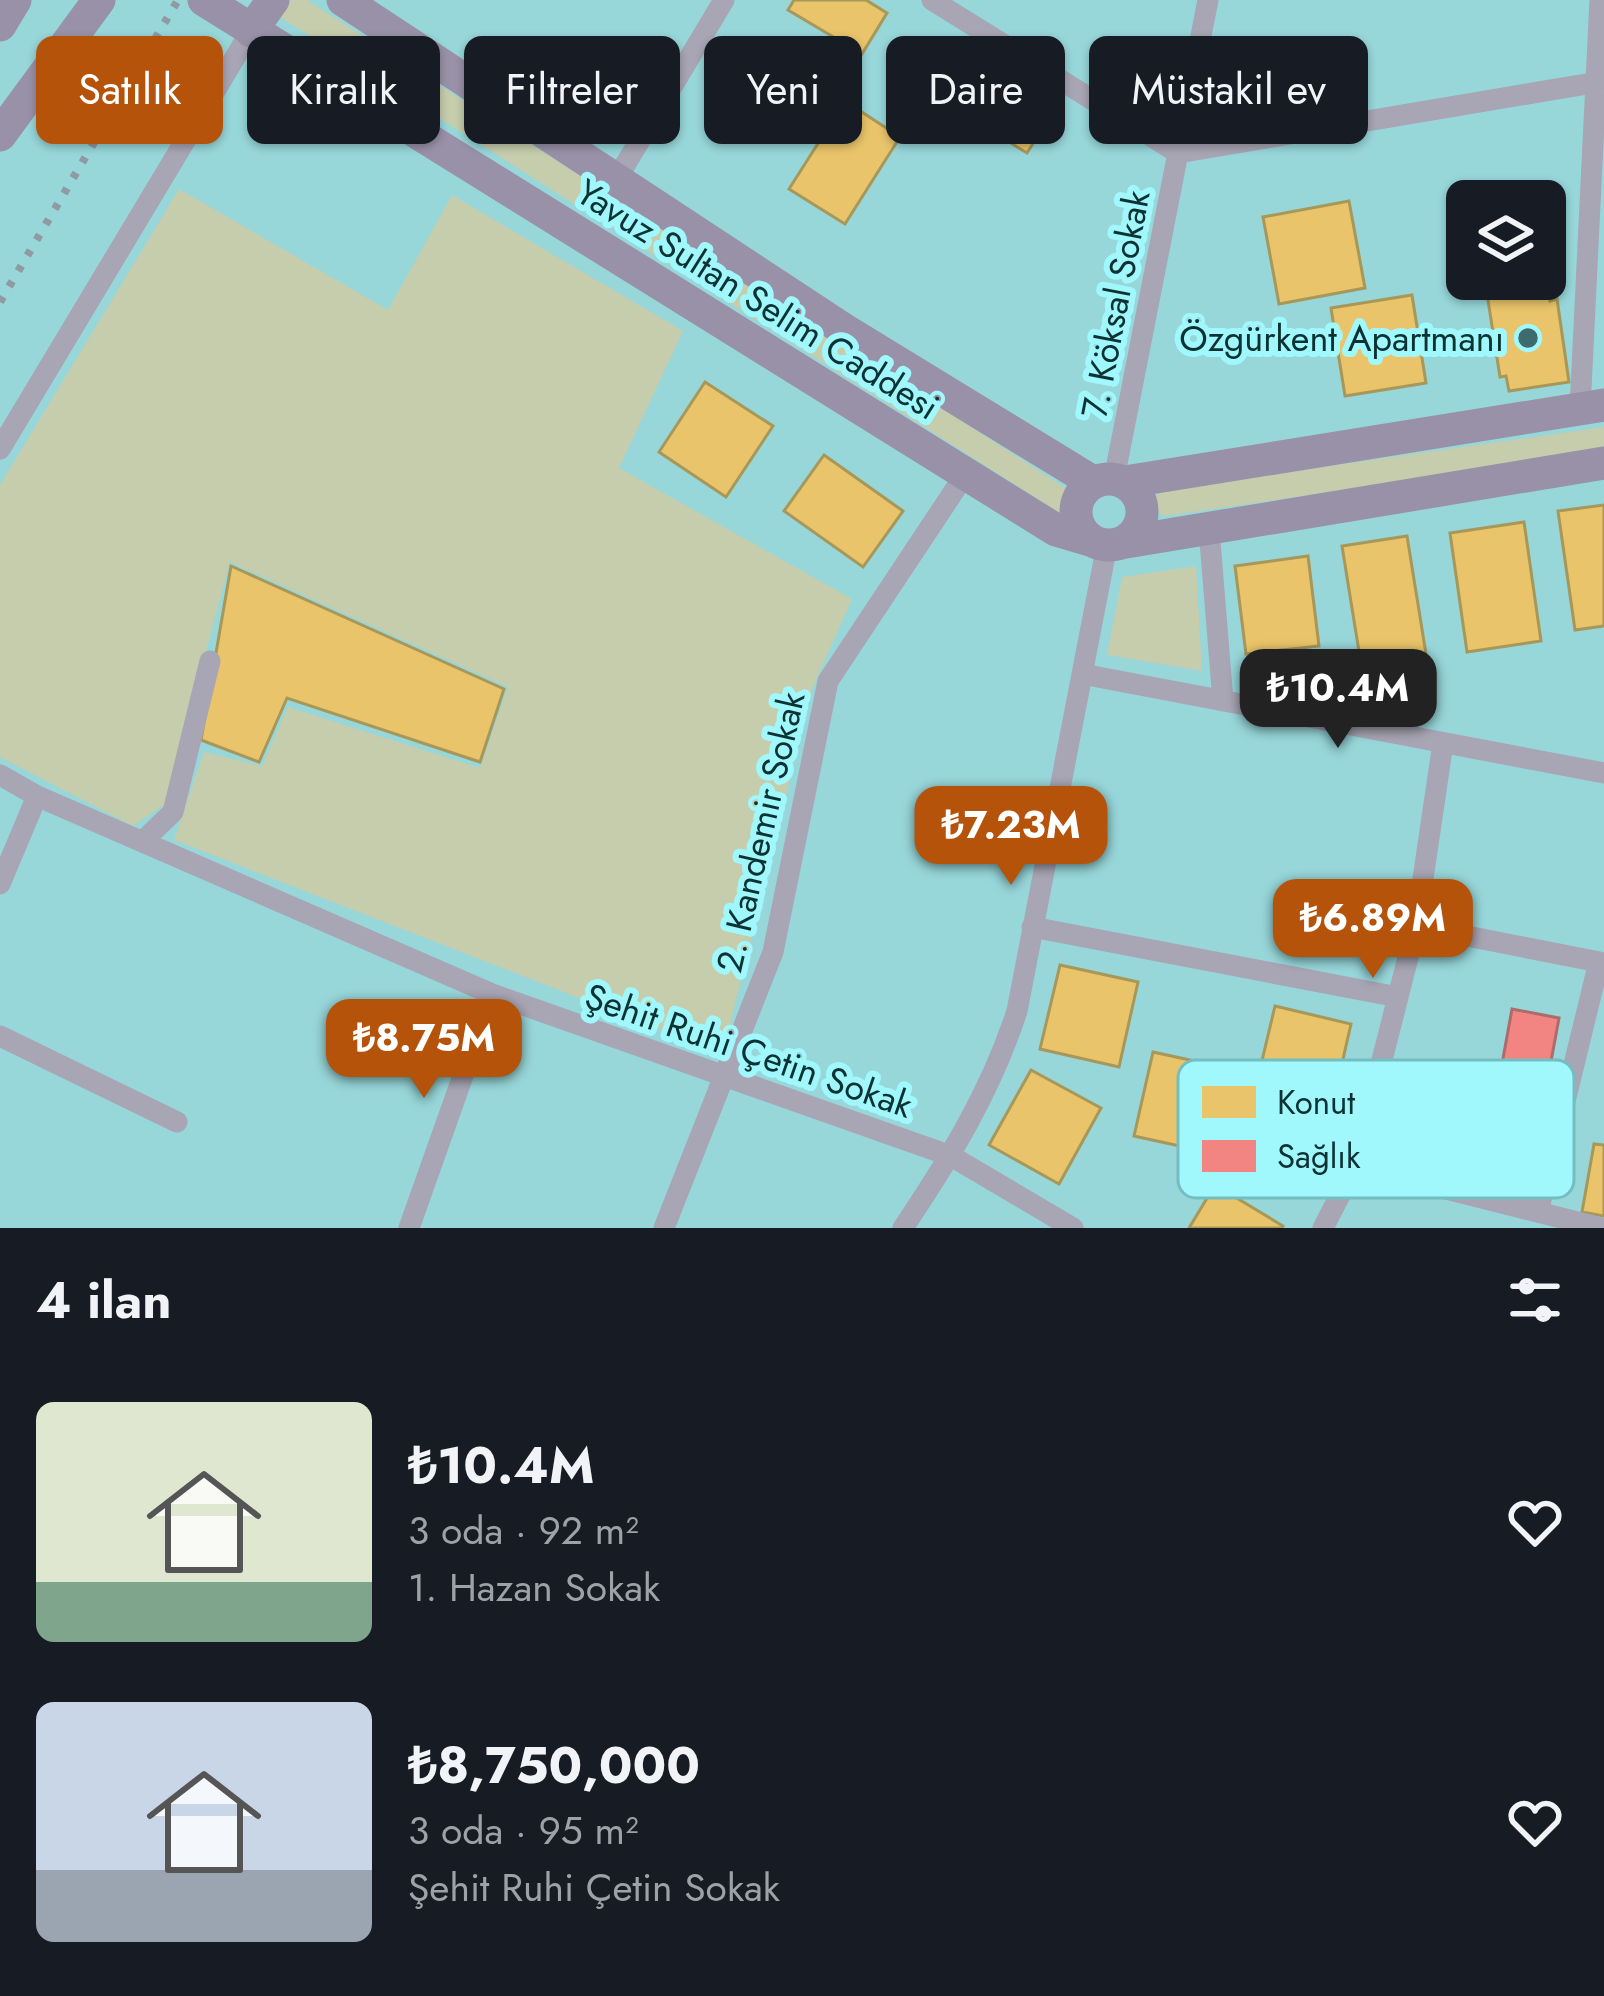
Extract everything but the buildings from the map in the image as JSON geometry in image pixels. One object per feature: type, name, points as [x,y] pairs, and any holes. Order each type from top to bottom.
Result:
[{"type":"main road","points":[[0,135],[99,0]]},
{"type":"main road","name":"Yavuz Sultan Selim Caddesi","points":[[204,0],[1056,530],[1107,543]]},
{"type":"main road","points":[[251,31],[273,0]]},
{"type":"main road","name":"Yavuz Sultan Selim Caddesi","points":[[343,0],[843,329],[1111,481]]},
{"type":"main road","points":[[1592,407],[1111,481],[1085,488],[1076,506],[1079,526],[1107,543],[1604,463]]},
{"type":"main road","points":[[1107,543],[1137,530],[1143,508],[1134,488],[1111,481]]},
{"type":"street","points":[[616,180],[724,0]]},
{"type":"street","points":[[932,0],[1178,152],[1600,81]]},
{"type":"street","name":"7. Köksal Sokak","points":[[1111,481],[1208,0]]},
{"type":"street","points":[[1592,407],[1600,0]]},
{"type":"street","points":[[0,449],[251,31]]},
{"type":"street","name":"2. Kandemir Sokak","points":[[664,1228],[773,952],[828,682],[966,473]]},
{"type":"street","points":[[1209,529],[1222,700]]},
{"type":"street","points":[[903,1228],[951,1156],[999,1066],[1016,1011],[1107,543]]},
{"type":"street","points":[[144,840],[173,812],[209,661]]},
{"type":"street","points":[[1082,674],[1604,773]]},
{"type":"street","points":[[1382,1060],[1415,926],[1443,742]]},
{"type":"street","name":"Şehit Ruhi Çetin Sokak","points":[[0,775],[37,796],[492,994],[951,1156],[1073,1228]]},
{"type":"street","points":[[0,884],[37,796]]},
{"type":"street","points":[[1415,926],[1602,963],[1574,1072]]},
{"type":"street","points":[[1032,928],[1398,997]]},
{"type":"street","points":[[409,1228],[492,994]]},
{"type":"street","points":[[0,1036],[177,1122]]},
{"type":"street","points":[[1323,1228],[1338,1198]]},
{"type":"street","points":[[1482,1198],[1600,1228]]},
{"type":"street","points":[[1538,1212],[1542,1198]]},
{"type":"green space","points":[[291,0],[307,0],[363,36],[310,36],[280,17]]},
{"type":"green space","points":[[440,86],[464,101],[464,134],[440,119]]},
{"type":"green space","points":[[480,144],[531,144],[1075,494],[1071,511],[1058,512]]},
{"type":"green space","points":[[179,189],[388,310],[452,195],[683,331],[619,468],[852,599],[812,689],[723,1054],[174,840],[204,752],[262,766],[288,707],[480,768],[508,687],[230,562],[165,804],[133,826],[0,757],[0,485]]},
{"type":"green space","points":[[1604,427],[1604,452],[1165,516],[1155,511],[1154,499],[1161,490]]},
{"type":"green space","points":[[1196,566],[1202,671],[1107,655],[1122,577]]},
{"type":"railway","points":[[0,302],[178,0]]},
{"type":"place","name":"Özgürkent Apartmanı","points":[[1528,338]]}]
